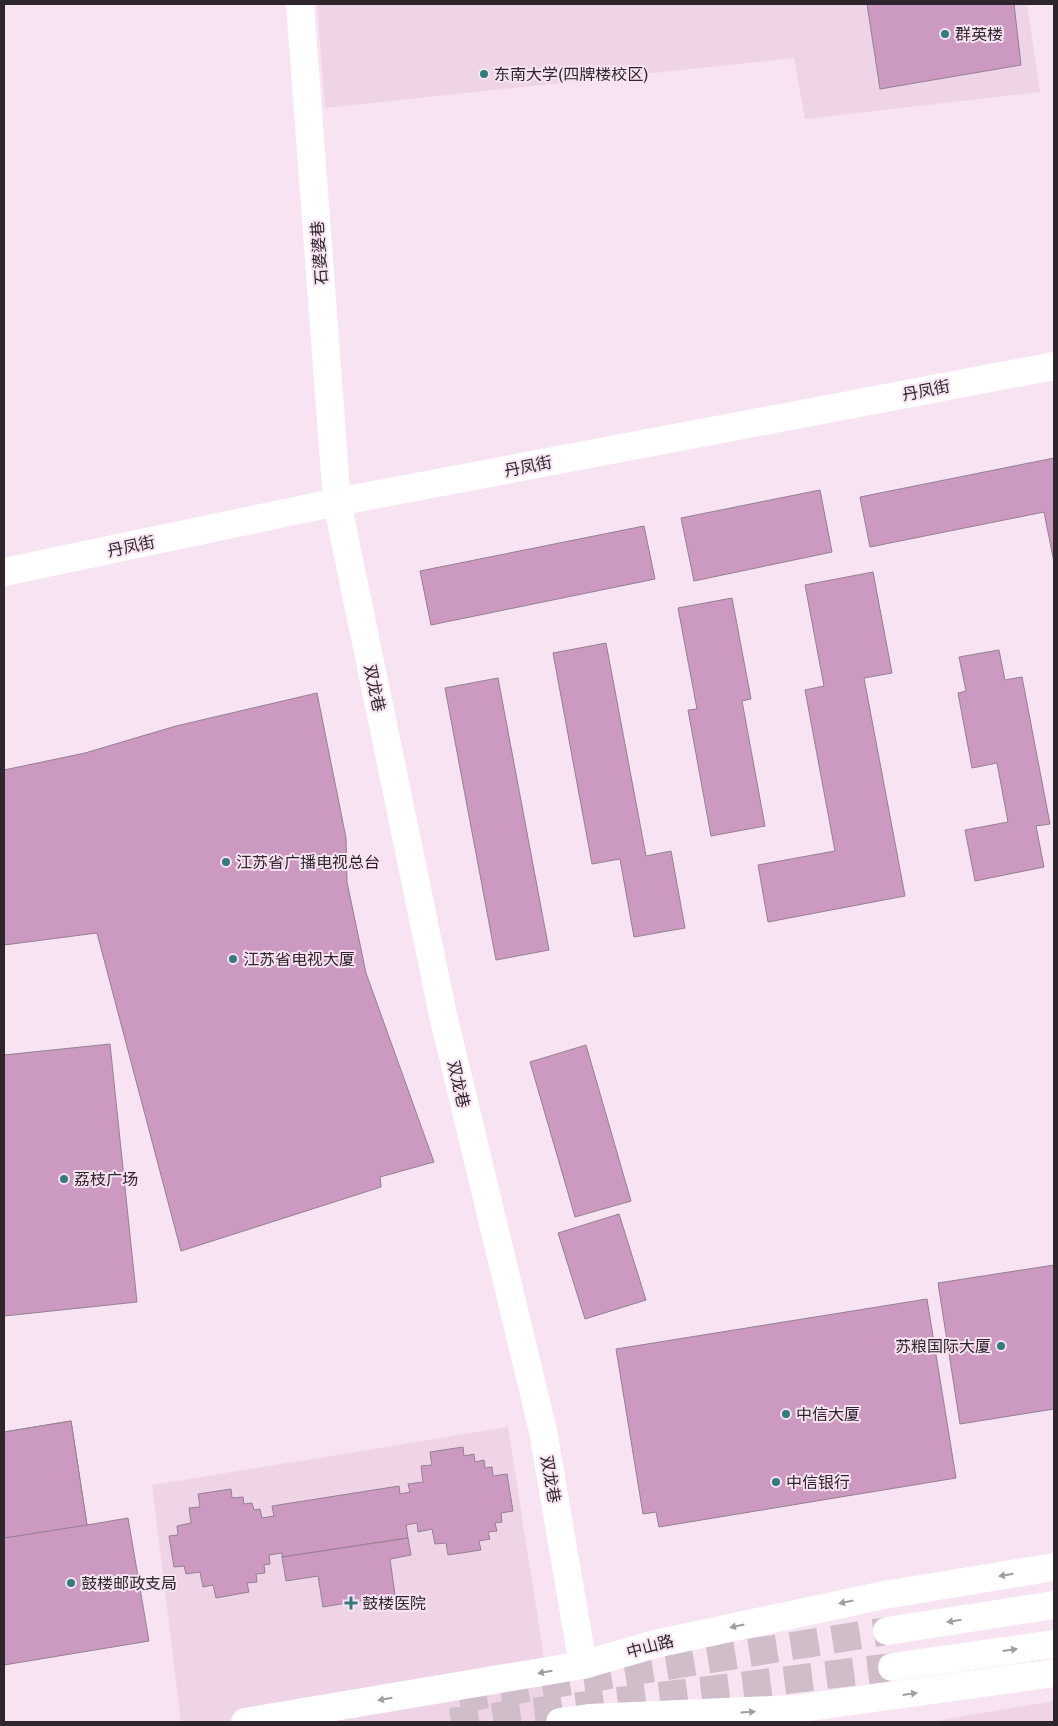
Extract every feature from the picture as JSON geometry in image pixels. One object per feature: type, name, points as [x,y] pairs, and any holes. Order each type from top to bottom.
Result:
[{"type":"main road","name":"石婆婆巷","points":[[300,4],[337,502]]},
{"type":"main road","name":"丹凤街","points":[[4,572],[337,502],[1054,366]]},
{"type":"main road","name":"双龙巷","points":[[337,502],[443,1015],[542,1431],[583,1665]]},
{"type":"main road","name":"中山路","points":[[245,1722],[583,1665],[655,1644],[884,1594],[1054,1567]]},
{"type":"main road","points":[[887,1631],[1054,1605]]},
{"type":"main road","points":[[892,1667],[1054,1644]]},
{"type":"main road","points":[[560,1722],[589,1718],[723,1714],[795,1708],[1054,1673]]},
{"type":"shaded area","name":"东南大学(四牌楼校区)","points":[[317,4],[1027,4],[1040,92],[805,119],[794,58],[325,108]]},
{"type":"shaded area","name":"鼓楼医院","points":[[508,1427],[554,1722],[181,1722],[152,1485]]},
{"type":"shaded area","points":[[1054,1701],[1054,1722],[930,1722]]},
{"type":"building","name":"群英楼","points":[[867,4],[1014,4],[1021,65],[880,89]]},
{"type":"building","points":[[1054,458],[1054,562],[1044,512],[870,547],[860,497]]},
{"type":"building","points":[[820,490],[832,552],[694,581],[681,518]]},
{"type":"building","points":[[644,526],[655,579],[431,625],[420,571]]},
{"type":"building","points":[[873,572],[892,673],[864,678],[905,896],[768,922],[758,865],[835,851],[805,690],[824,686],[805,585]]},
{"type":"building","points":[[732,598],[751,699],[742,701],[765,826],[711,836],[688,710],[697,709],[678,608]]},
{"type":"building","points":[[606,643],[646,856],[671,851],[685,928],[634,937],[620,859],[592,864],[553,653]]},
{"type":"building","points":[[999,650],[1005,680],[1022,677],[1050,824],[1036,826],[1044,867],[975,881],[965,830],[1008,822],[997,763],[972,768],[958,693],[966,691],[959,657]]},
{"type":"building","points":[[498,678],[549,950],[496,960],[445,688]]},
{"type":"building","name":"江苏省电视大厦","points":[[317,693],[346,838],[347,882],[366,973],[434,1162],[380,1177],[381,1187],[181,1251],[97,933],[4,945],[4,770],[85,753],[176,726]]},
{"type":"building","name":"荔枝广场","points":[[110,1044],[137,1302],[4,1316],[4,1055]]},
{"type":"building","points":[[586,1045],[631,1201],[575,1217],[530,1062]]},
{"type":"building","points":[[619,1214],[646,1300],[585,1319],[558,1233]]},
{"type":"building","name":"苏粮国际大厦","points":[[1054,1265],[1054,1409],[960,1424],[938,1283]]},
{"type":"building","name":"中信大厦","points":[[927,1299],[956,1478],[659,1527],[656,1512],[643,1514],[616,1349]]},
{"type":"building","name":"鼓楼邮政支局","points":[[71,1421],[87,1525],[128,1518],[149,1641],[4,1665],[4,1432]]},
{"type":"building","points":[[71,1421],[87,1525],[4,1538],[4,1432]]},
{"type":"building","points":[[463,1447],[464,1456],[474,1454],[475,1462],[484,1460],[485,1468],[492,1467],[493,1476],[507,1474],[513,1511],[501,1513],[502,1522],[495,1523],[497,1531],[488,1532],[490,1539],[479,1541],[481,1550],[448,1555],[446,1543],[435,1544],[432,1529],[418,1532],[417,1523],[406,1525],[408,1538],[282,1557],[282,1553],[269,1555],[270,1564],[264,1565],[265,1573],[256,1574],[257,1582],[247,1583],[249,1592],[216,1598],[213,1585],[203,1587],[200,1572],[186,1574],[184,1566],[174,1567],[169,1536],[178,1535],[177,1526],[191,1523],[189,1508],[200,1507],[198,1494],[231,1489],[232,1498],[243,1497],[244,1504],[252,1503],[254,1510],[260,1509],[262,1518],[274,1516],[272,1506],[399,1486],[400,1494],[410,1492],[408,1484],[423,1482],[421,1466],[432,1465],[430,1452]]},
{"type":"building","points":[[408,1538],[411,1555],[390,1559],[395,1595],[323,1607],[318,1576],[286,1581],[282,1557]]},
{"type":"tunnel","points":[[459,1699],[887,1631]]},
{"type":"tunnel","points":[[451,1722],[892,1667]]},
{"type":"place","name":"群英楼","points":[[945,34]]},
{"type":"place","name":"东南大学(四牌楼校区)","points":[[484,74]]},
{"type":"place","name":"江苏省广播电视总台","points":[[226,862]]},
{"type":"place","name":"江苏省电视大厦","points":[[233,959]]},
{"type":"place","name":"荔枝广场","points":[[64,1179]]},
{"type":"place","name":"苏粮国际大厦","points":[[1001,1346]]},
{"type":"place","name":"中信大厦","points":[[786,1414]]},
{"type":"place","name":"中信银行","points":[[776,1482]]},
{"type":"place","name":"鼓楼邮政支局","points":[[71,1583]]},
{"type":"place","name":"鼓楼医院","points":[[351,1603]]}]
